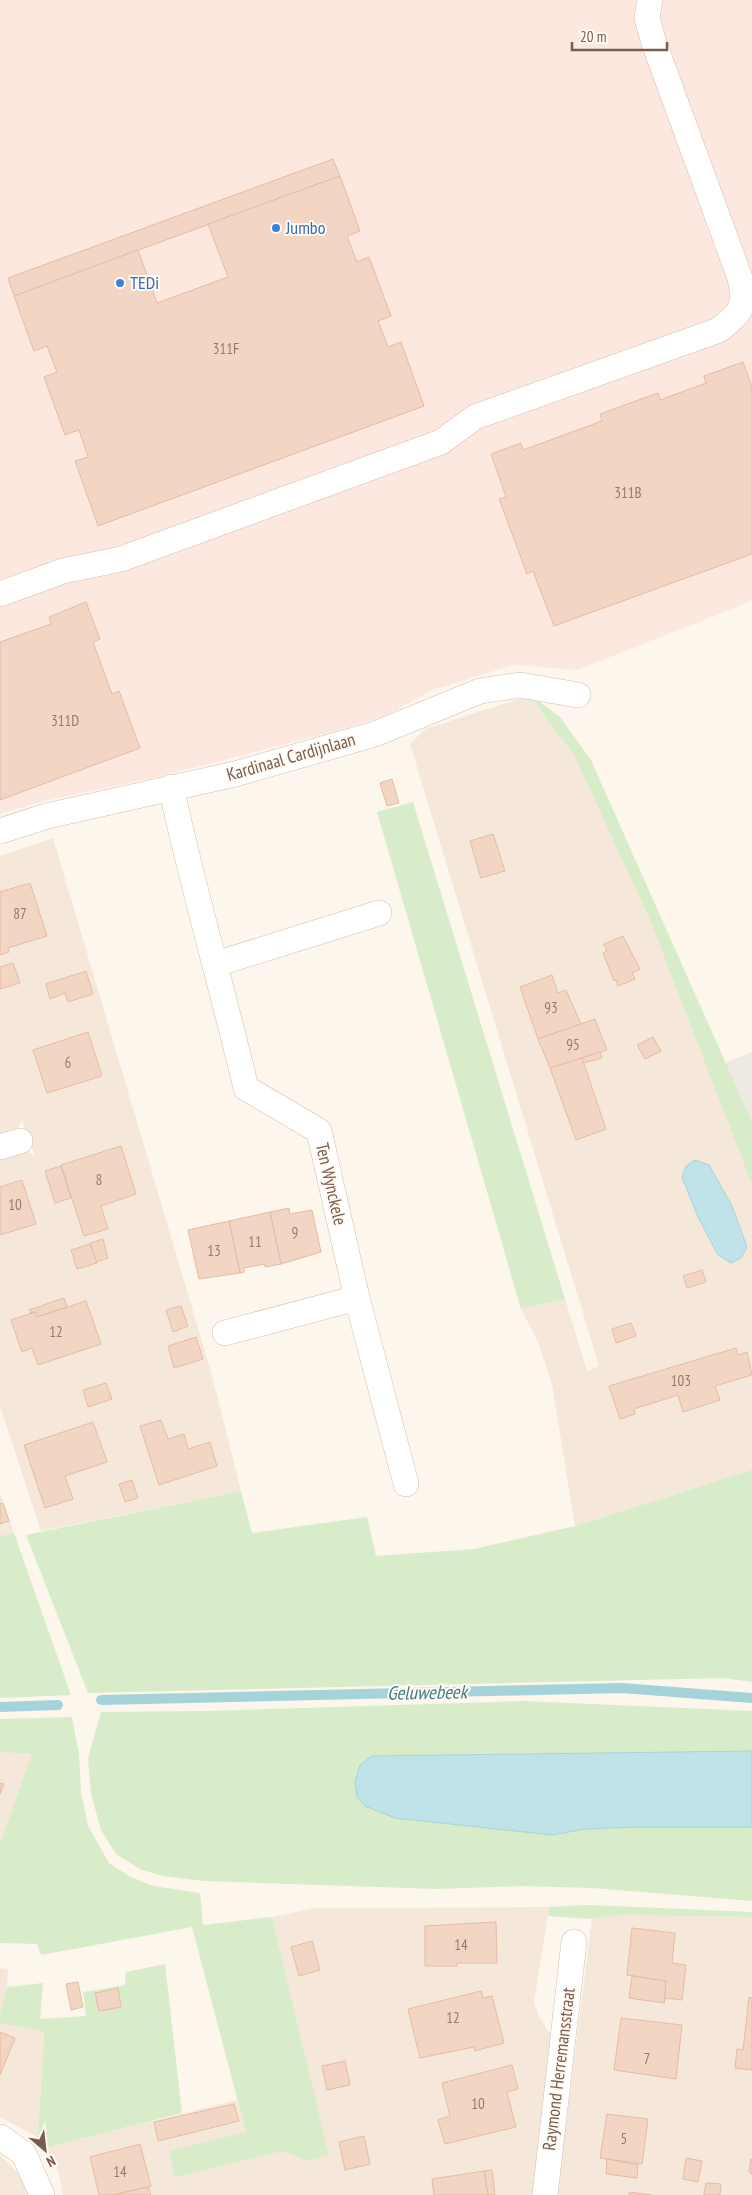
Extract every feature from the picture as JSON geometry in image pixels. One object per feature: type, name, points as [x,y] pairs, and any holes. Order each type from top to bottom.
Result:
[{"type":"street","points":[[0,594],[63,571],[121,559],[441,442],[475,417],[719,330],[738,315],[744,295],[740,278],[654,43],[647,18],[650,0]]},
{"type":"street","name":"Kardinaal Cardijnlaan","points":[[0,831],[47,816],[170,787],[236,774],[375,734],[480,691],[520,685],[578,695]]},
{"type":"street","name":"Ten Wynckele","points":[[170,787],[191,881],[216,964],[246,1088],[319,1130],[356,1298],[406,1484]]},
{"type":"street","points":[[216,964],[379,913]]},
{"type":"street","points":[[224,1334],[356,1298]]},
{"type":"street","name":"Raymond Herremansstraat","points":[[545,2195],[574,1942]]},
{"type":"street","points":[[0,2137],[24,2154],[42,2195]]},
{"type":"shaded area","points":[[0,0],[752,0],[752,601],[577,670],[513,665],[433,690],[387,715],[343,729],[166,775],[40,802],[0,814]]},
{"type":"shaded area","points":[[531,695],[546,719],[573,753],[650,920],[752,1185],[752,1470],[575,1526],[552,1384],[538,1342],[521,1309],[565,1299],[587,1371],[599,1366],[410,744],[425,729]]},
{"type":"shaded area","points":[[53,838],[211,1372],[241,1491],[41,1531],[0,1406],[0,1157],[23,1149],[35,1156],[22,1120],[15,1133],[0,1138],[0,856]]},
{"type":"shaded area","points":[[752,1052],[752,1122],[725,1063]]},
{"type":"shaded area","points":[[0,1493],[14,1533],[0,1536]]},
{"type":"shaded area","points":[[0,1752],[33,1753],[0,1844]]},
{"type":"shaded area","points":[[549,1907],[534,2003],[539,2017],[553,2037],[533,2195],[63,2195],[58,2170],[45,2148],[236,2100],[246,2133],[169,2151],[175,2177],[283,2150],[308,2161],[329,2155],[272,1917],[315,1908]]},
{"type":"shaded area","points":[[615,1915],[752,1917],[752,2195],[557,2195],[592,1919]]},
{"type":"shaded area","points":[[0,1968],[8,1969],[7,1987],[0,2013]]},
{"type":"shaded area","points":[[0,2023],[44,2032],[38,2137],[0,2117]]},
{"type":"shaded area","points":[[0,2155],[20,2175],[33,2195],[0,2195]]},
{"type":"green space","points":[[531,695],[560,717],[591,760],[752,1122],[752,1185],[650,920],[573,753],[546,719]]},
{"type":"green space","points":[[413,802],[565,1299],[521,1309],[377,812]]},
{"type":"green space","points":[[752,1470],[752,1682],[724,1678],[88,1693],[26,1535],[241,1491],[252,1533],[367,1517],[376,1556],[474,1549],[575,1526]]},
{"type":"green space","points":[[14,1533],[71,1695],[0,1698],[0,1536]]},
{"type":"green space","points":[[523,1701],[752,1711],[752,1751],[372,1756],[395,1818],[552,1835],[585,1829],[752,1827],[752,1901],[592,1888],[521,1886],[436,1889],[204,1881],[162,1876],[140,1869],[116,1854],[101,1830],[91,1794],[88,1758],[101,1712],[205,1711]]},
{"type":"green space","points":[[72,1717],[79,1755],[81,1792],[88,1826],[109,1863],[129,1876],[153,1886],[200,1893],[203,1925],[272,1917],[329,2155],[308,2161],[283,2151],[175,2177],[169,2151],[246,2132],[192,1927],[41,1955],[37,1944],[0,1943],[0,1844],[32,1754],[0,1752],[0,1719]]},
{"type":"green space","points":[[590,1905],[752,1912],[752,1917],[615,1915],[592,1919],[548,1916],[549,1907]]},
{"type":"green space","points":[[165,1964],[182,2113],[45,2148],[38,2137],[44,2032],[0,2023],[0,2013],[7,1987],[43,1983],[40,2019],[86,2016],[83,1992],[125,1985],[126,1972]]},
{"type":"water","points":[[695,1160],[709,1165],[732,1206],[747,1247],[741,1258],[731,1263],[718,1255],[698,1217],[682,1177],[686,1166]]},
{"type":"water","points":[[752,1751],[752,1827],[585,1829],[552,1835],[395,1818],[365,1806],[357,1797],[355,1782],[360,1765],[372,1756]]},
{"type":"building","points":[[333,159],[340,176],[14,296],[8,278]]},
{"type":"building","points":[[340,176],[360,231],[347,236],[357,262],[369,257],[391,316],[378,321],[388,347],[401,342],[424,406],[98,526],[75,461],[88,457],[79,430],[65,435],[44,377],[57,372],[47,346],[34,351],[14,296],[138,250],[157,303],[228,277],[208,224]]},
{"type":"building","points":[[743,362],[752,387],[752,554],[554,626],[533,571],[527,574],[499,499],[506,497],[491,454],[521,443],[523,450],[602,421],[600,414],[658,393],[660,400],[706,383],[704,376]]},
{"type":"building","points":[[86,602],[100,639],[93,642],[112,694],[119,691],[140,748],[0,800],[0,642],[51,624],[49,617]]},
{"type":"building","points":[[392,779],[399,803],[387,806],[380,783]]},
{"type":"building","points":[[493,834],[505,871],[481,878],[470,841]]},
{"type":"building","points":[[30,883],[47,936],[8,948],[9,952],[0,955],[0,892]]},
{"type":"building","points":[[623,936],[640,969],[632,973],[635,979],[618,986],[616,980],[614,981],[603,953],[607,951],[604,944]]},
{"type":"building","points":[[13,963],[20,983],[0,989],[0,967]]},
{"type":"building","points":[[86,971],[93,994],[68,1002],[65,993],[50,999],[46,984]]},
{"type":"building","points":[[552,975],[558,993],[566,990],[581,1024],[538,1039],[520,987]]},
{"type":"building","points":[[595,1019],[607,1050],[550,1068],[538,1039]]},
{"type":"building","points":[[88,1032],[102,1076],[47,1093],[33,1050]]},
{"type":"building","points":[[653,1037],[661,1051],[645,1059],[637,1045]]},
{"type":"building","points":[[600,1052],[602,1058],[583,1063],[582,1058]]},
{"type":"building","points":[[582,1058],[606,1129],[576,1140],[550,1068]]},
{"type":"building","points":[[121,1146],[136,1194],[101,1206],[108,1229],[84,1236],[61,1165]]},
{"type":"building","points":[[61,1166],[71,1198],[55,1203],[45,1171]]},
{"type":"building","points":[[22,1180],[36,1224],[0,1235],[0,1187]]},
{"type":"building","points":[[289,1208],[290,1214],[312,1210],[321,1252],[281,1264],[270,1212]]},
{"type":"building","points":[[270,1212],[281,1264],[265,1267],[265,1264],[244,1268],[244,1272],[240,1273],[229,1221]]},
{"type":"building","points":[[229,1221],[240,1273],[199,1279],[188,1230]]},
{"type":"building","points":[[103,1239],[108,1258],[96,1262],[90,1243]]},
{"type":"building","points":[[90,1244],[97,1263],[77,1269],[71,1250]]},
{"type":"building","points":[[702,1270],[706,1282],[687,1288],[683,1276]]},
{"type":"building","points":[[64,1298],[67,1307],[37,1317],[35,1312],[31,1313],[29,1310]]},
{"type":"building","points":[[86,1301],[101,1344],[38,1365],[32,1348],[22,1352],[11,1320],[35,1312],[37,1317]]},
{"type":"building","points":[[181,1306],[188,1326],[173,1332],[166,1310]]},
{"type":"building","points":[[631,1323],[636,1336],[616,1343],[612,1329]]},
{"type":"building","points":[[196,1337],[203,1359],[174,1368],[168,1346]]},
{"type":"building","points":[[736,1348],[738,1355],[747,1352],[752,1375],[715,1386],[720,1400],[683,1412],[678,1395],[634,1409],[635,1414],[620,1419],[609,1386]]},
{"type":"building","points":[[106,1383],[112,1399],[88,1407],[83,1390]]},
{"type":"building","points":[[161,1420],[168,1439],[184,1434],[188,1449],[210,1442],[217,1466],[159,1485],[140,1426]]},
{"type":"building","points":[[93,1422],[107,1462],[65,1476],[73,1499],[45,1508],[24,1445]]},
{"type":"building","points":[[132,1480],[138,1498],[125,1502],[119,1484]]},
{"type":"building","points":[[3,1503],[9,1521],[0,1524],[0,1504]]},
{"type":"building","points":[[0,1783],[4,1784],[0,1794]]},
{"type":"building","points":[[496,1922],[497,1963],[457,1963],[457,1966],[425,1966],[425,1926]]},
{"type":"building","points":[[632,1928],[675,1933],[672,1963],[686,1965],[682,2000],[665,1998],[664,2003],[666,1981],[627,1975]]},
{"type":"building","points":[[312,1941],[320,1970],[299,1976],[291,1947]]},
{"type":"building","points":[[632,1976],[666,1981],[664,2003],[629,1998]]},
{"type":"building","points":[[78,1982],[83,2007],[71,2010],[66,1984]]},
{"type":"building","points":[[118,1988],[121,2007],[99,2011],[95,1993]]},
{"type":"building","points":[[481,1991],[483,1998],[492,1996],[504,2043],[475,2051],[474,2047],[420,2058],[408,2009]]},
{"type":"building","points":[[749,1997],[752,1998],[752,2070],[735,2068],[737,2049],[743,2050]]},
{"type":"building","points":[[621,2018],[682,2025],[676,2079],[614,2070]]},
{"type":"building","points":[[0,2032],[15,2038],[0,2075]]},
{"type":"building","points":[[345,2061],[350,2085],[327,2090],[322,2066]]},
{"type":"building","points":[[512,2065],[518,2089],[507,2092],[516,2127],[445,2144],[438,2120],[450,2116],[442,2083]]},
{"type":"building","points":[[234,2104],[239,2121],[158,2141],[154,2122]]},
{"type":"building","points":[[607,2114],[648,2119],[642,2164],[600,2158]]},
{"type":"building","points":[[364,2136],[370,2164],[345,2170],[339,2142]]},
{"type":"building","points":[[140,2144],[151,2186],[113,2195],[99,2195],[90,2157]]},
{"type":"building","points":[[686,2158],[702,2161],[698,2182],[683,2179]]},
{"type":"building","points":[[607,2159],[638,2165],[637,2178],[606,2174]]},
{"type":"building","points":[[752,2159],[752,2175],[749,2172]]},
{"type":"building","points":[[492,2170],[495,2195],[488,2195],[484,2171]]},
{"type":"building","points":[[484,2171],[488,2195],[434,2195],[432,2179]]},
{"type":"building","points":[[706,2183],[721,2184],[720,2195],[704,2195]]},
{"type":"building","points":[[148,2187],[151,2195],[113,2195]]},
{"type":"building","points":[[629,2192],[652,2195],[629,2195]]},
{"type":"waterway","name":"Geluwebeek","points":[[101,1700],[622,1688],[752,1698]]},
{"type":"waterway","name":"Geluwebeek","points":[[0,1707],[58,1705]]},
{"type":"place","name":"Jumbo","points":[[276,228]]},
{"type":"place","name":"TEDi","points":[[120,283]]}]
